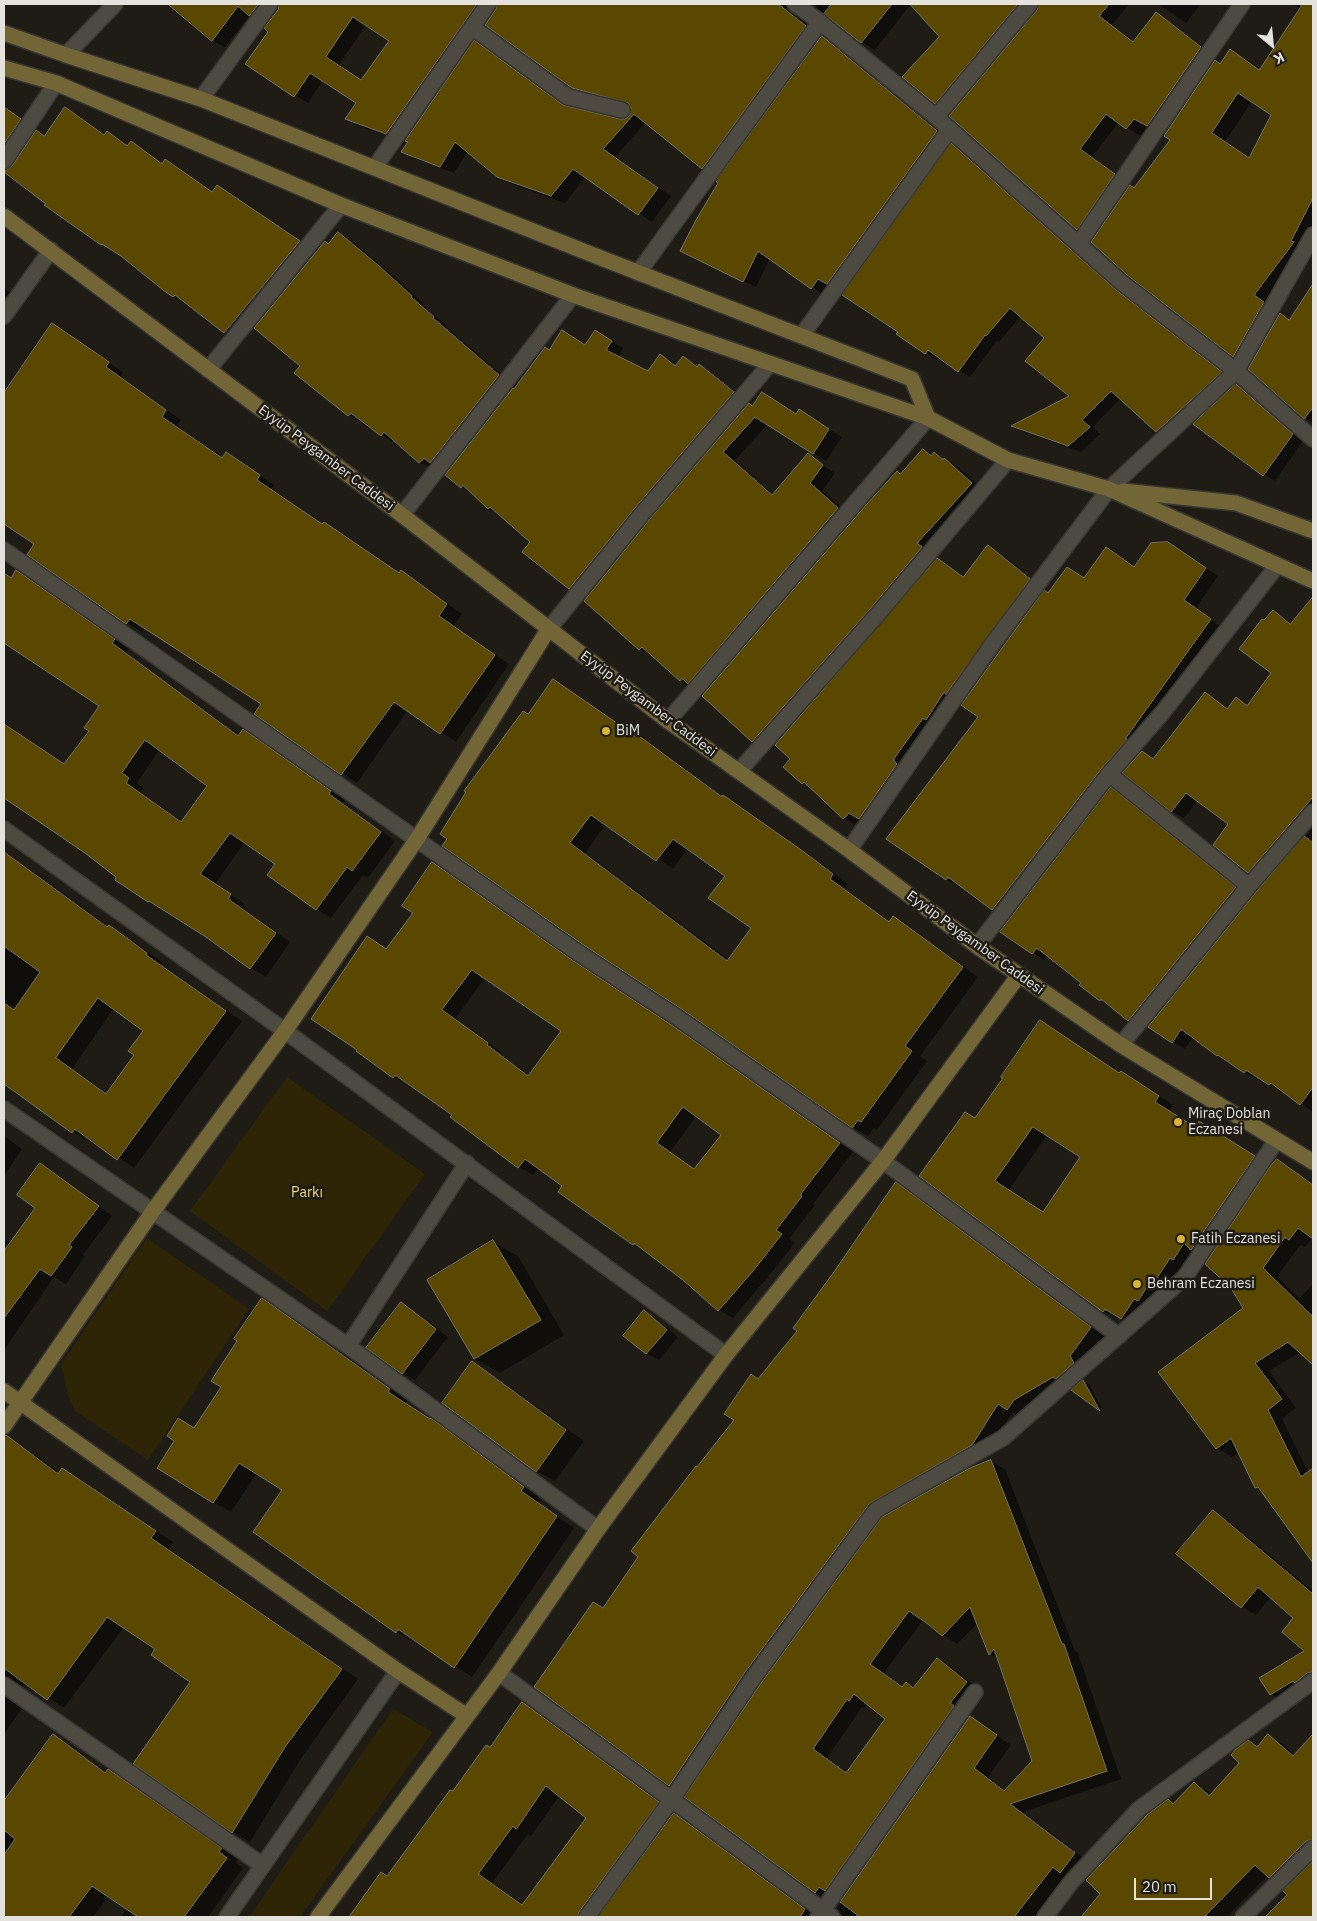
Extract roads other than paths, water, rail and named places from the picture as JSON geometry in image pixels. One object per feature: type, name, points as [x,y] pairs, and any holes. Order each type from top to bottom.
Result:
[{"type":"street","points":[[66,55],[115,4]]},
{"type":"street","points":[[201,99],[270,4]]},
{"type":"street","points":[[376,167],[488,4]]},
{"type":"street","points":[[795,4],[936,116],[1121,282],[1236,371],[1313,439]]},
{"type":"street","points":[[936,116],[1030,4]]},
{"type":"street","points":[[1079,243],[1242,4]]},
{"type":"street","points":[[638,273],[820,22]]},
{"type":"street","points":[[472,27],[568,97],[622,110]]},
{"type":"street","points":[[4,33],[201,99],[376,167],[638,273],[912,379],[928,418]]},
{"type":"street","points":[[4,68],[56,83],[341,205],[573,295],[928,418],[1008,460],[1109,489],[1313,581]]},
{"type":"street","points":[[4,161],[56,83]]},
{"type":"street","points":[[802,335],[950,129]]},
{"type":"street","points":[[208,370],[341,205]]},
{"type":"street","name":"Eyyüp Peygamber Caddesi","points":[[4,216],[402,515],[548,630],[668,721],[849,850],[977,946],[1121,1045],[1313,1162]]},
{"type":"street","points":[[849,850],[992,646],[1109,489],[1236,371],[1313,235]]},
{"type":"street","points":[[4,316],[51,250]]},
{"type":"street","points":[[402,515],[573,295]]},
{"type":"street","points":[[4,1426],[153,1212],[285,1030],[416,838],[548,630],[642,514],[770,364]]},
{"type":"street","points":[[668,721],[928,418]]},
{"type":"street","points":[[739,771],[878,614],[1008,460]]},
{"type":"street","points":[[1109,489],[1236,503],[1313,531]]},
{"type":"street","points":[[4,550],[580,954],[678,1018],[883,1160],[1119,1336]]},
{"type":"street","points":[[977,946],[1109,774],[1163,712],[1277,566]]},
{"type":"street","points":[[1109,774],[1249,886]]},
{"type":"street","points":[[1121,1045],[1249,886],[1310,821]]},
{"type":"street","points":[[4,829],[285,1030],[726,1355]]},
{"type":"street","points":[[318,1917],[467,1716],[598,1529],[726,1355],[883,1160],[1019,975]]},
{"type":"street","points":[[4,1109],[348,1346],[598,1529]]},
{"type":"street","points":[[587,1917],[672,1800],[751,1681],[876,1510],[1003,1438],[1185,1277],[1276,1141]]},
{"type":"street","points":[[348,1346],[467,1164]]},
{"type":"street","points":[[4,1391],[398,1671],[467,1716]]},
{"type":"street","points":[[226,1917],[398,1671]]},
{"type":"street","points":[[498,1673],[672,1800],[824,1915],[975,1692]]},
{"type":"street","points":[[1045,1917],[1072,1882],[1139,1809],[1313,1681]]},
{"type":"street","points":[[4,1686],[262,1865]]},
{"type":"street","points":[[1243,1917],[1313,1848]]},
{"type":"place","name":"BiM","points":[[606,731]]},
{"type":"place","name":"Miraç Doblan Eczanesi","points":[[1178,1122]]},
{"type":"place","name":"Fatih Eczanesi","points":[[1181,1239]]},
{"type":"place","name":"Behram Eczanesi","points":[[1137,1284]]},
{"type":"park label","name":"Parkı","points":[[307,1193]]}]
